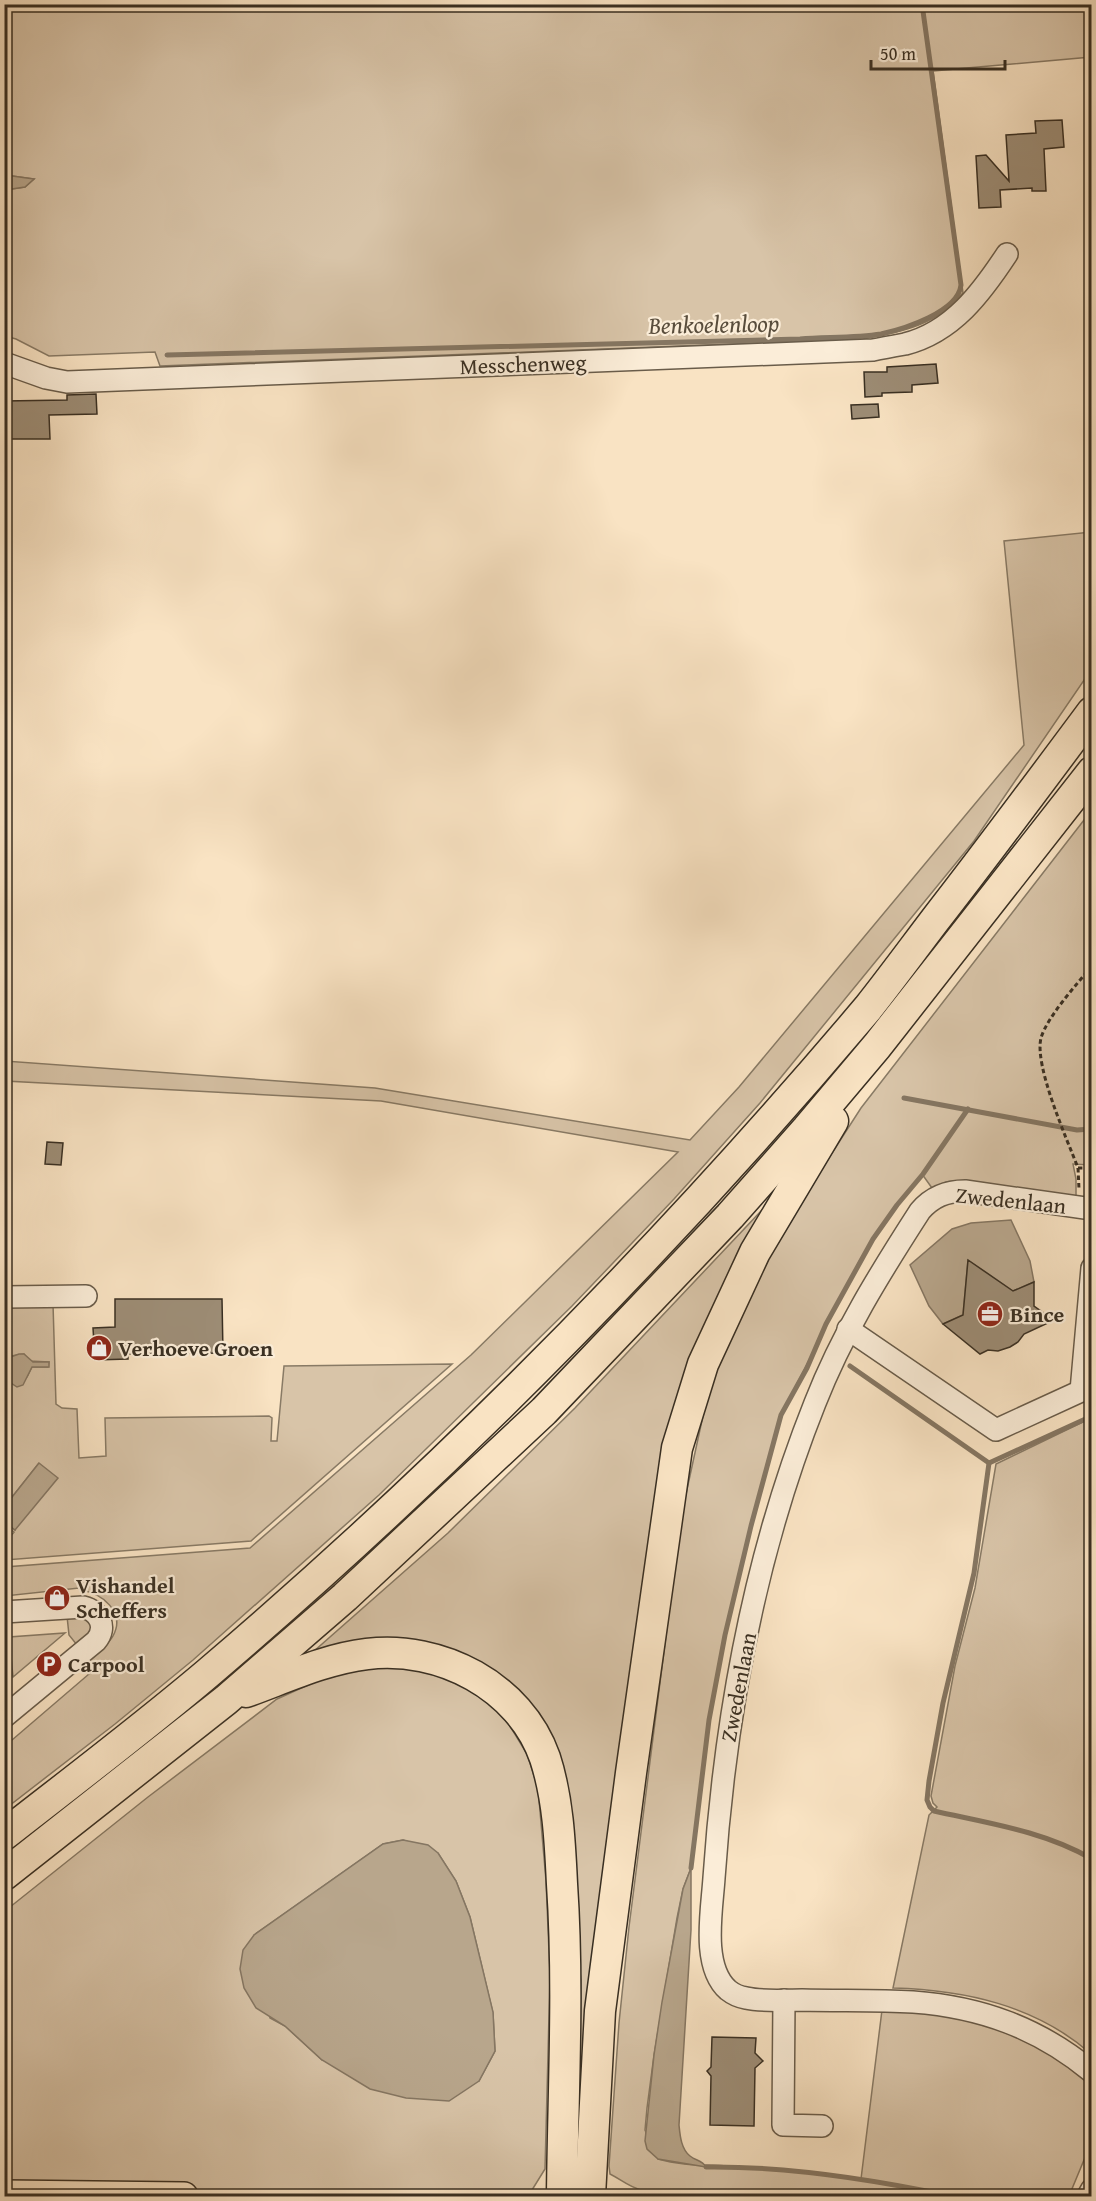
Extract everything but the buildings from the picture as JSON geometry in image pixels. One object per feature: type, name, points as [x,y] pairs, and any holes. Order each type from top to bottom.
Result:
[{"type":"highway","points":[[4,1835],[206,1674],[323,1572],[476,1429],[619,1284],[706,1191],[869,1006],[1021,810],[1092,712]]},
{"type":"highway","points":[[4,1875],[226,1700],[345,1597],[544,1411],[730,1216],[877,1046],[1092,772]]},
{"type":"highway","points":[[590,2196],[601,2002],[677,1448],[703,1364],[754,1252],[877,1046]]},
{"type":"highway","points":[[226,1700],[296,1673],[345,1658],[393,1653],[440,1660],[473,1673],[508,1702],[524,1720],[544,1757],[551,1780],[561,1855],[567,1950],[562,2196]]},
{"type":"main road","points":[[4,2194],[184,2196]]},
{"type":"street","name":"Messchenweg","points":[[4,363],[46,378],[66,382],[873,350],[907,344],[935,332],[963,311],[984,289],[1007,254]]},
{"type":"street","name":"Zwedenlaan","points":[[1092,1209],[965,1191],[942,1194],[927,1203],[920,1211],[872,1286],[848,1329],[815,1402],[764,1560],[727,1740],[717,1835],[711,1927],[711,1959],[715,1971],[726,1989],[735,1995],[747,1999],[913,2002],[978,2011],[1027,2029],[1069,2055],[1092,2073]]},
{"type":"street","points":[[848,1329],[996,1430],[1081,1391],[1092,1268]]},
{"type":"street","points":[[4,1297],[86,1296]]},
{"type":"street","points":[[4,1612],[90,1608],[98,1615],[102,1629],[96,1641],[4,1717]]},
{"type":"street","points":[[783,2000],[783,2126],[822,2126]]},
{"type":"street","points":[[1088,2196],[1092,2189]]},
{"type":"path","points":[[1092,966],[1049,1022],[1041,1039],[1040,1056],[1052,1098],[1078,1168],[1092,1168]]},
{"type":"shaded area","points":[[5,5],[1091,5],[1091,57],[933,71],[963,293],[942,313],[905,330],[863,339],[160,366],[155,352],[49,356],[16,339],[5,336],[5,190],[25,187],[34,179],[5,175]]},
{"type":"shaded area","points":[[5,175],[34,179],[25,187],[5,190]]},
{"type":"shaded area","points":[[1091,532],[1091,670],[974,841],[760,1103],[674,1199],[572,1306],[379,1495],[193,1660],[5,1809],[5,1746],[96,1668],[89,1659],[111,1639],[116,1627],[116,1619],[110,1605],[96,1595],[79,1588],[5,1596],[5,1567],[250,1548],[471,1355],[678,1152],[381,1101],[5,1081],[5,1061],[375,1088],[690,1140],[739,1087],[1024,745],[1004,541]]},
{"type":"shaded area","points":[[1091,811],[1091,1165],[1073,1164],[1076,1198],[958,1181],[946,1182],[932,1188],[922,1174],[897,1205],[860,1260],[781,1415],[725,1635],[709,1720],[691,1868],[683,1889],[677,1918],[654,2055],[645,2130],[658,2159],[668,2162],[861,2179],[882,2010],[946,2015],[983,2022],[1055,2056],[1091,2083],[1091,2143],[1069,2196],[802,2196],[692,2190],[641,2190],[610,2174],[619,2023],[681,1517],[706,1402],[723,1348],[760,1271],[801,1201],[861,1108]]},
{"type":"shaded area","points":[[780,1191],[703,1341],[584,2102],[579,2102],[581,1980],[560,1795],[494,1678],[313,1652],[448,1533],[575,1408]]},
{"type":"shaded area","points":[[1011,1220],[1030,1261],[1034,1282],[1013,1291],[968,1260],[963,1315],[943,1324],[929,1306],[910,1265],[952,1229],[971,1223]]},
{"type":"shaded area","points":[[5,1304],[53,1304],[56,1404],[62,1408],[77,1409],[79,1458],[106,1456],[105,1418],[269,1416],[272,1418],[271,1441],[277,1441],[284,1366],[452,1364],[251,1541],[5,1560],[5,1543],[14,1532],[5,1525],[5,1522],[15,1530],[39,1463],[5,1506],[5,1379],[10,1384],[27,1377],[32,1367],[48,1367],[49,1362],[29,1361],[24,1354],[5,1359]]},
{"type":"shaded area","points":[[24,1354],[33,1362],[49,1362],[49,1367],[32,1367],[23,1385],[17,1387],[5,1379],[5,1359]]},
{"type":"shaded area","points":[[1091,1418],[1091,2054],[1070,2037],[1047,2023],[998,2003],[946,1992],[893,1988],[929,1815],[937,1807],[931,1796],[955,1666],[975,1588],[996,1464]]},
{"type":"shaded area","points":[[39,1463],[58,1478],[15,1530],[5,1522],[5,1506]]},
{"type":"shaded area","points":[[86,1614],[94,1629],[77,1645],[69,1635],[67,1616]]},
{"type":"shaded area","points":[[65,1633],[13,1677],[9,1637]]},
{"type":"shaded area","points":[[370,1666],[411,1667],[458,1682],[493,1705],[510,1726],[527,1754],[538,1788],[546,1881],[550,1976],[545,2169],[532,2190],[506,2196],[5,2188],[5,1911],[148,1797],[277,1699],[330,1675]],"holes":[[[403,1840],[438,1853],[456,1881],[470,1917],[493,2013],[495,2051],[479,2081],[322,2060],[285,2026],[270,2018],[254,1935],[383,1844]]]},
{"type":"shaded area","points":[[403,1840],[428,1845],[438,1853],[456,1881],[470,1917],[493,2012],[495,2051],[479,2081],[449,2101],[406,2098],[370,2089],[322,2060],[285,2026],[256,2008],[244,1988],[240,1969],[243,1950],[254,1935],[383,1844]]},
{"type":"shaded area","points":[[691,1868],[691,1930],[679,2125],[685,2150],[706,2167],[658,2159],[647,2149],[645,2141],[662,2002],[683,1889]]},
{"type":"waterway","name":"Benkoelenloop","points":[[167,355],[851,337],[891,332],[929,318],[958,295],[961,285],[922,4]]},
{"type":"waterway","points":[[904,1098],[1077,1130],[1092,1129]]},
{"type":"waterway","points":[[691,1868],[709,1720],[725,1635],[781,1415],[807,1368],[826,1324],[873,1239],[923,1174],[968,1109]]},
{"type":"waterway","points":[[850,1366],[989,1463],[1092,1416]]},
{"type":"waterway","points":[[989,1463],[974,1573],[943,1703],[927,1800],[934,1811],[995,1824],[1055,1841],[1092,1859]]},
{"type":"waterway","points":[[706,2167],[798,2171],[890,2184],[951,2196]]},
{"type":"place","name":"Bince","points":[[990,1314]]},
{"type":"place","name":"Verhoeve Groen","points":[[99,1348]]},
{"type":"place","name":"Vishandel Scheffers","points":[[57,1598]]},
{"type":"place","name":"Carpool","points":[[49,1664]]}]
